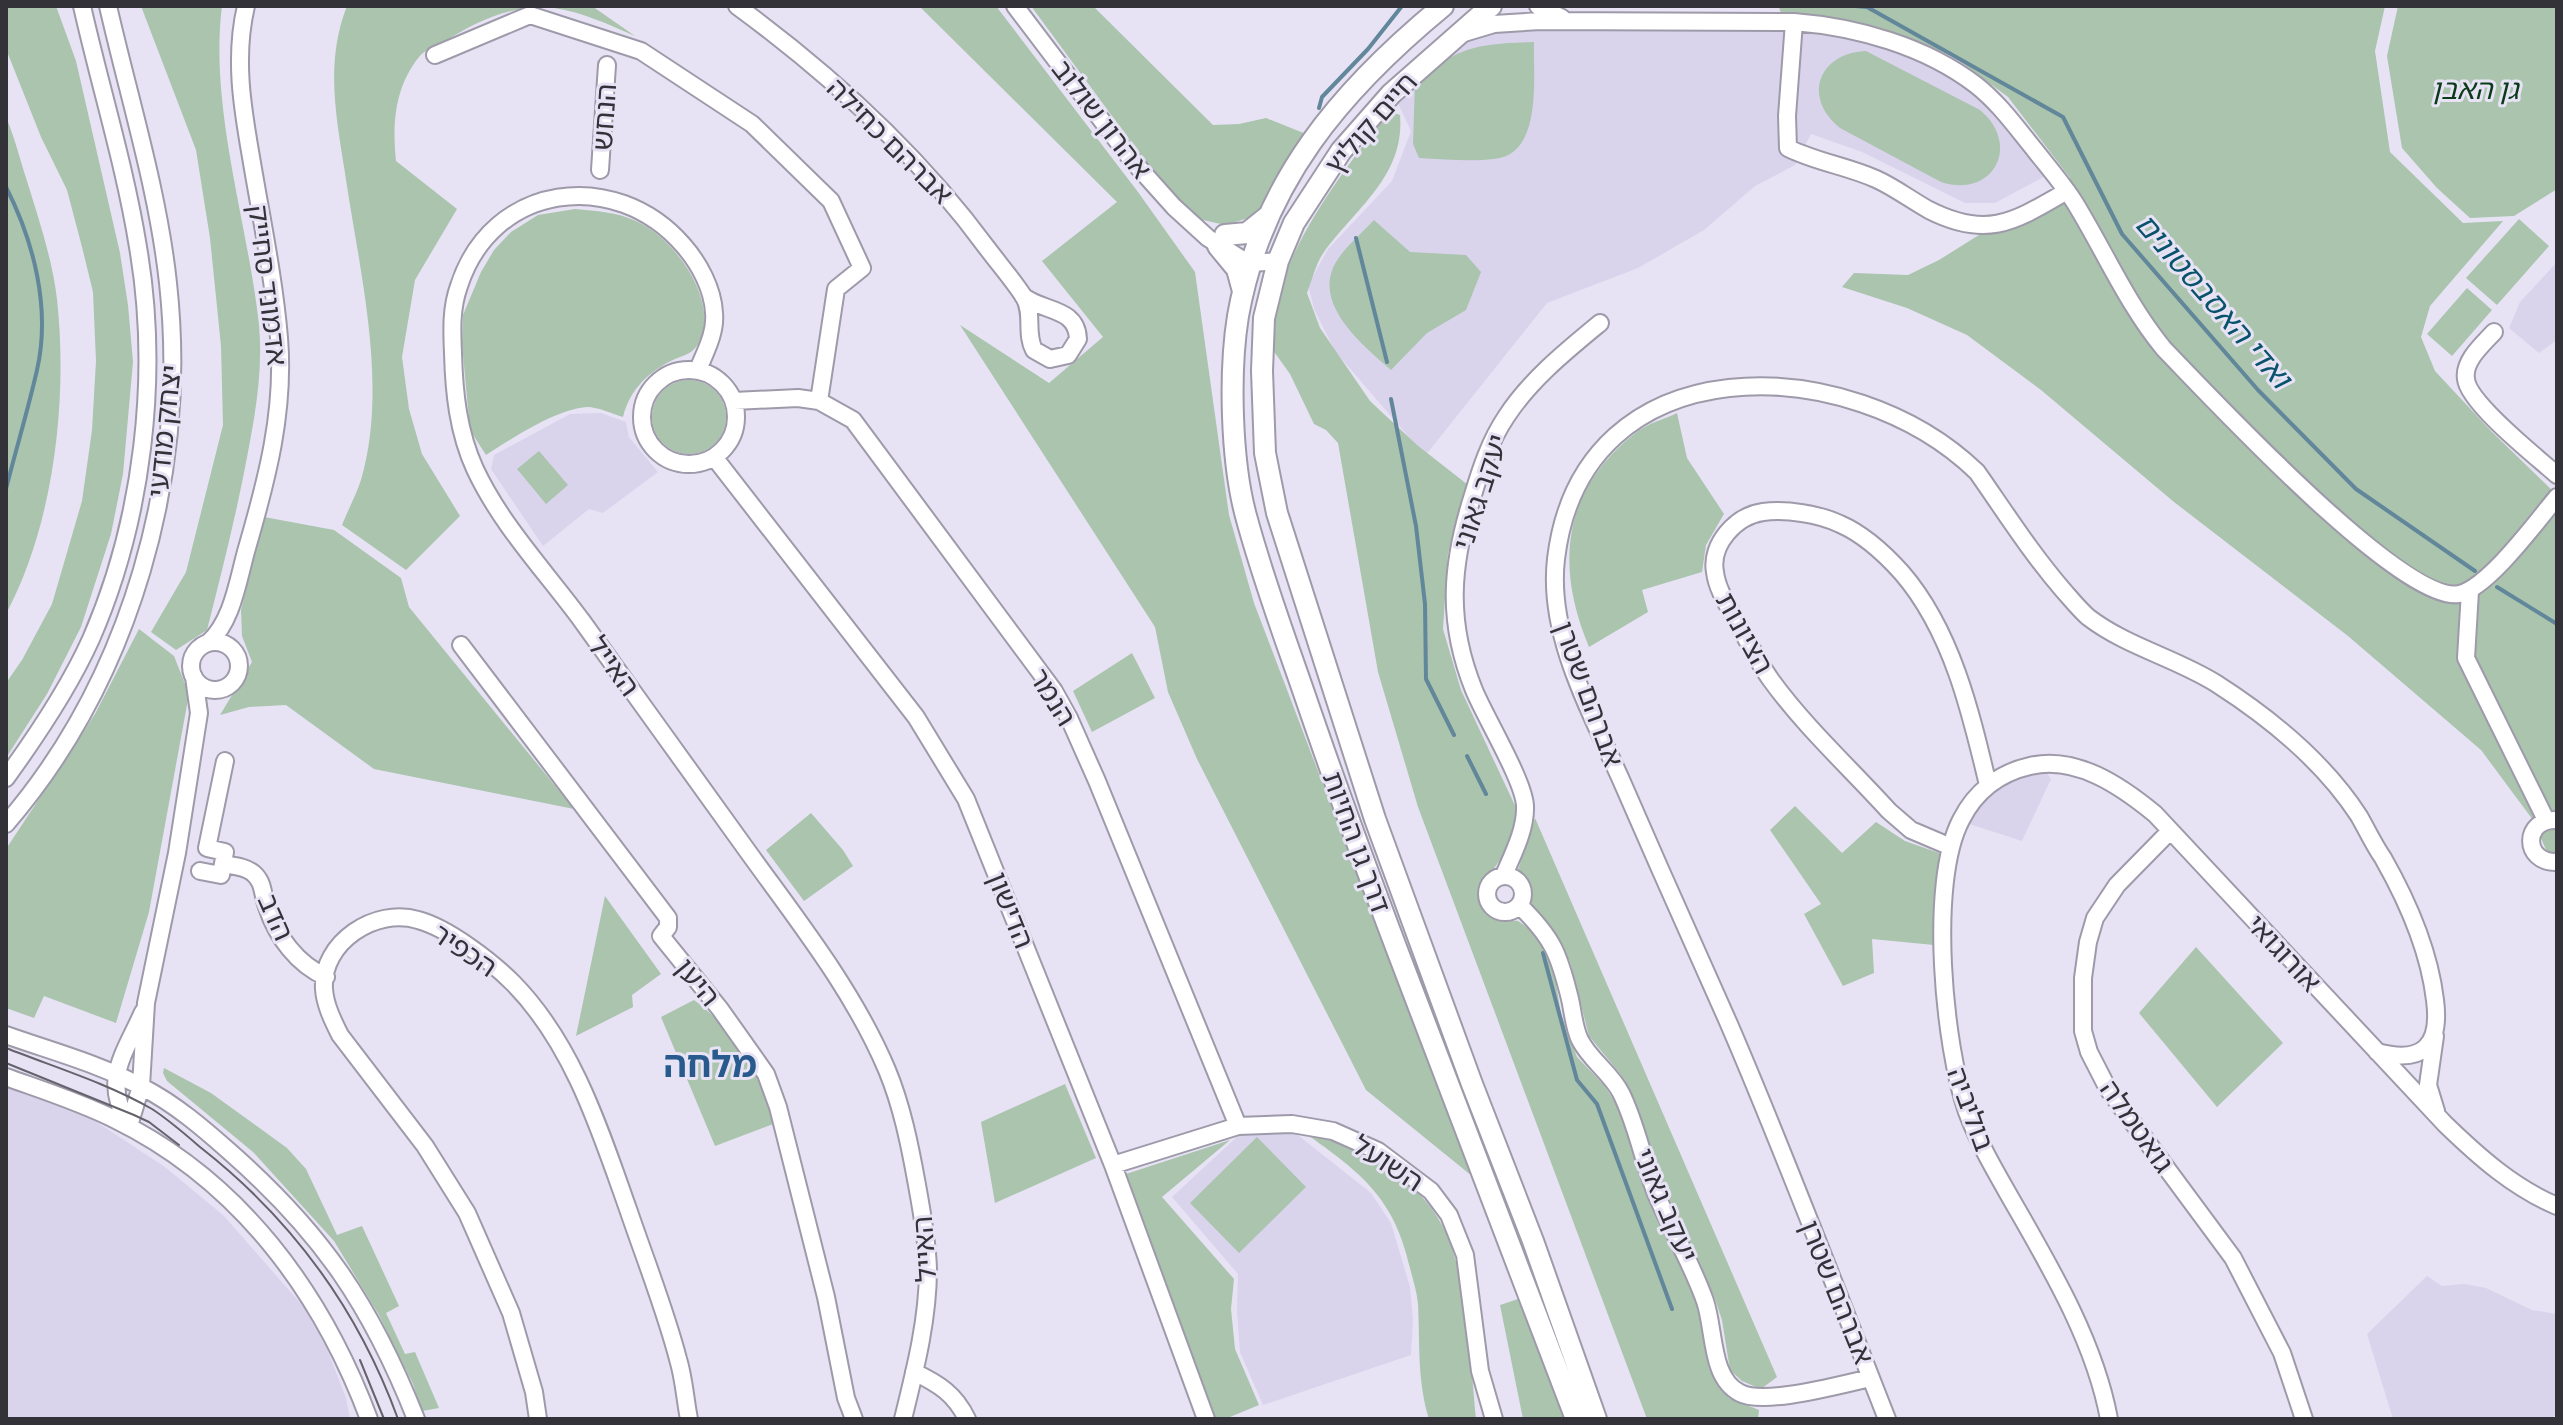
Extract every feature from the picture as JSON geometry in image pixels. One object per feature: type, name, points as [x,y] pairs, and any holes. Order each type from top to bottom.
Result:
[{"type":"main road","name":"חיים קוליץ","points":[[1254,255],[1287,177],[1334,110],[1361,79],[1443,6]]},
{"type":"main road","name":"חיים קוליץ","points":[[1278,261],[1294,223],[1341,151],[1391,94],[1491,6]]},
{"type":"main road","points":[[1243,295],[1241,277],[1222,240],[1252,230],[1263,222],[1271,210]]},
{"type":"main road","name":"דרך גן החיות","points":[[1254,255],[1235,343],[1233,385],[1236,452],[1245,513],[1348,822],[1576,1419]]},
{"type":"main road","name":"דרך גן החיות","points":[[1278,261],[1264,318],[1262,371],[1265,453],[1277,513],[1375,819],[1533,1241],[1596,1419]]},
{"type":"street","name":"יצחק מודעי","points":[[6,778],[57,701],[98,621],[124,540],[137,476],[145,411],[146,318],[138,247],[82,6]]},
{"type":"street","name":"יצחק מודעי","points":[[6,824],[72,732],[117,647],[136,595],[162,480],[171,382],[169,285],[156,210],[108,6]]},
{"type":"street","name":"אדמונד סחייק","points":[[208,643],[221,627],[229,608],[271,458],[280,380],[277,322],[241,97],[240,42],[246,6]]},
{"type":"street","name":"אברהם כחילה","points":[[737,6],[820,70],[896,142],[957,208],[1023,296]]},
{"type":"street","name":"אהרון שולוב","points":[[1015,6],[1131,159],[1165,198],[1197,226],[1222,240],[1254,255],[1278,261]]},
{"type":"street","points":[[1538,6],[1571,21]]},
{"type":"street","points":[[435,55],[530,15],[641,51],[752,124],[831,201],[862,268],[836,289],[819,401]]},
{"type":"street","points":[[1455,37],[1494,24],[1571,21],[1794,22],[1834,25],[1891,41],[1955,70],[2001,108],[2067,191],[2116,279],[2150,331],[2244,430],[2328,511],[2406,574],[2445,593],[2456,595],[2470,591],[2495,570],[2557,497]]},
{"type":"street","points":[[1794,22],[1787,116],[1788,148],[1878,179],[1930,210],[1964,224],[1990,227],[2011,221],[2067,191]]},
{"type":"street","name":"הנחש","points":[[600,170],[607,65]]},
{"type":"street","name":"האייל","points":[[698,370],[713,330],[714,313],[709,291],[693,257],[675,236],[658,221],[636,209],[604,199],[576,196],[535,201],[514,214],[482,243],[459,282],[451,324],[455,399],[475,468],[520,541],[566,599],[810,937],[861,1018],[888,1073],[910,1147],[926,1239],[928,1284],[925,1317],[903,1419]]},
{"type":"street","name":"יעקב גאוני","points":[[1504,875],[1523,824],[1525,806],[1513,772],[1474,689],[1457,636],[1453,583],[1460,536],[1491,443],[1507,415],[1561,354],[1600,323]]},
{"type":"street","points":[[2494,332],[2468,364],[2465,378],[2470,392],[2557,475]]},
{"type":"street","points":[[698,370],[717,378],[734,401],[736,418],[730,441],[705,462],[688,465],[669,461],[655,452],[644,437],[641,420],[645,398],[654,384],[667,374],[698,370]]},
{"type":"street","name":"אברהם שטרן","points":[[1887,1419],[1730,1026],[1580,686],[1560,623],[1556,562],[1569,504],[1580,479],[1596,455],[1620,429],[1640,417],[1697,392],[1747,387],[1795,389],[1851,401],[1903,421],[1933,436],[1977,472],[2051,576],[2085,615],[2119,639],[2214,682],[2281,731],[2317,765],[2358,815],[2412,916],[2431,977],[2438,1027],[2428,1085],[2438,1117]]},
{"type":"street","name":"הנמר","points":[[734,401],[798,398],[819,401],[853,420],[1054,691],[1097,781],[1238,1126]]},
{"type":"street","name":"הדישון","points":[[714,457],[916,717],[953,773],[1113,1165],[1206,1419]]},
{"type":"street","name":"הציונות","points":[[1951,847],[1911,830],[1889,811],[1772,681],[1724,600],[1715,576],[1715,551],[1729,531],[1749,516],[1761,512],[1808,515],[1838,522],[1856,532],[1901,573],[1919,597],[1946,646],[1961,684],[1988,785]]},
{"type":"street","points":[[2470,591],[2466,658],[2551,820],[2534,829],[2531,843],[2544,861],[2557,862]]},
{"type":"street","name":"אדמונד סחייק","points":[[229,608],[229,629],[235,651]]},
{"type":"street","points":[[129,1126],[141,1086],[146,1003],[177,853],[199,713],[191,667],[194,656],[208,643],[222,643],[235,651],[239,673],[233,683],[210,698],[199,713]]},
{"type":"street","name":"היען","points":[[461,645],[668,918],[668,927],[661,936],[735,1029],[766,1074],[778,1107],[826,1297],[846,1398],[854,1419]]},
{"type":"street","points":[[194,677],[208,689],[223,689]]},
{"type":"street","points":[[223,864],[225,852],[207,848],[225,761]]},
{"type":"street","name":"אורוגואי","points":[[1988,785],[2018,769],[2041,764],[2063,766],[2092,774],[2117,786],[2155,814],[2438,1117],[2488,1164],[2531,1193],[2557,1206]]},
{"type":"street","name":"בוליביה","points":[[1988,785],[1960,821],[1947,862],[1944,986],[1951,1050],[1960,1089],[1977,1137],[2083,1338],[2102,1389],[2109,1419]]},
{"type":"street","name":"גואטמלה","points":[[2170,831],[2117,885],[2095,918],[2083,978],[2083,1031],[2089,1052],[2108,1089],[2233,1258],[2282,1353],[2304,1419]]},
{"type":"street","name":"הדב","points":[[200,871],[221,875],[223,864],[254,874],[261,883],[270,915],[294,956],[304,966],[326,977]]},
{"type":"street","points":[[1504,875],[1516,879],[1522,887],[1519,905],[1504,912],[1491,906],[1487,900],[1488,885],[1504,875]]},
{"type":"street","name":"יעקב גאוני","points":[[1519,905],[1552,941],[1559,955],[1578,1037],[1619,1089],[1628,1108],[1657,1197],[1704,1298],[1713,1325],[1716,1360],[1729,1385],[1741,1395],[1758,1398],[1871,1378]]},
{"type":"street","name":"הכפיר","points":[[326,977],[333,956],[354,932],[365,924],[398,916],[416,919],[453,937],[512,982],[529,1001],[566,1056],[613,1168],[679,1361],[689,1419]]},
{"type":"street","points":[[326,977],[326,997],[340,1035],[425,1146],[467,1213],[511,1313],[534,1392],[538,1419]]},
{"type":"street","points":[[129,1126],[116,1096],[115,1074],[146,1003]]},
{"type":"street","points":[[2377,1052],[2396,1057],[2413,1056],[2430,1045],[2438,1027]]},
{"type":"street","points":[[6,1035],[141,1086],[176,1107],[273,1191],[308,1229],[367,1314],[416,1419]]},
{"type":"street","points":[[6,1077],[83,1105],[129,1126],[217,1188],[268,1238],[303,1285],[346,1362],[369,1419]]},
{"type":"street","name":"השועל","points":[[1113,1165],[1238,1126],[1292,1124],[1333,1131],[1378,1151],[1431,1191],[1449,1215],[1465,1255],[1480,1371],[1494,1419]]},
{"type":"street","points":[[914,1372],[951,1394],[967,1419]]},
{"type":"shaded area","points":[[1509,27],[1807,27],[1890,44],[1949,73],[1993,106],[2016,140],[2049,174],[1995,203],[1965,203],[1862,152],[1811,134],[1795,165],[1755,186],[1704,230],[1638,268],[1547,303],[1425,456],[1335,351],[1314,309],[1308,285],[1328,249],[1392,181],[1411,131],[1396,99],[1458,44]]},
{"type":"shaded area","points":[[2557,262],[2557,340],[2539,353],[2509,328],[2520,302]]},
{"type":"shaded area","points":[[601,413],[626,422],[629,437],[658,472],[603,513],[589,509],[543,546],[491,469],[494,455],[570,414]]},
{"type":"shaded area","points":[[2041,764],[2051,779],[2022,841],[1960,821],[1973,802]]},
{"type":"shaded area","points":[[6,1084],[80,1111],[165,1167],[224,1216],[303,1306],[327,1349],[346,1398],[350,1419],[6,1419]]},
{"type":"shaded area","points":[[1289,1128],[1371,1193],[1391,1223],[1410,1287],[1413,1321],[1411,1355],[1263,1405],[1240,1352],[1238,1274],[1172,1197],[1240,1134]]},
{"type":"shaded area","points":[[2427,1276],[2442,1286],[2464,1284],[2486,1288],[2532,1310],[2557,1314],[2557,1413],[2551,1419],[2393,1419],[2367,1334]]},
{"type":"green space","points":[[6,6],[56,6],[76,61],[120,253],[133,362],[123,474],[111,534],[81,627],[47,694],[6,758],[6,683],[52,604],[82,501],[92,430],[96,361],[93,292],[82,247],[67,190],[41,137],[6,49]]},
{"type":"green space","points":[[141,6],[222,6],[219,45],[225,125],[254,286],[260,341],[258,389],[251,436],[207,630],[176,650],[151,632],[186,572],[223,425],[221,346],[210,238],[196,150]]},
{"type":"green space","points":[[347,6],[592,6],[635,36],[565,10],[539,7],[510,11],[470,26],[424,52],[405,81],[395,119],[396,161],[457,209],[415,280],[402,357],[409,409],[422,454],[460,516],[406,570],[342,525],[361,480],[369,443],[372,405],[369,327],[334,89],[336,48]]},
{"type":"green space","points":[[919,6],[996,6],[1195,272],[1229,515],[1254,603],[1472,1176],[1366,1090],[1197,759],[1168,692],[1155,627],[960,325],[1049,383],[1103,337],[1042,261],[1117,202]]},
{"type":"green space","points":[[1031,6],[1093,6],[1213,125],[1239,124],[1266,118],[1306,134],[1252,217],[1225,225],[1199,219],[1188,210],[1151,169]]},
{"type":"green space","points":[[1779,6],[2385,6],[2375,51],[2390,152],[2463,223],[2503,221],[2430,306],[2421,337],[2435,371],[2557,495],[2557,875],[2533,820],[2481,750],[2348,636],[2174,502],[2041,390],[1967,335],[1907,308],[1842,287],[1854,273],[1908,275],[1939,260],[2070,178],[2008,97],[1953,56],[1877,27],[1794,22],[1780,11]]},
{"type":"green space","name":"גן האבן","points":[[2398,6],[2557,6],[2557,189],[2514,216],[2470,218],[2437,188],[2402,148],[2387,56]]},
{"type":"green space","points":[[1534,42],[1532,112],[1521,144],[1510,154],[1494,159],[1419,158],[1413,144],[1415,81],[1445,60],[1470,49]]},
{"type":"green space","points":[[1866,51],[1980,110],[1993,124],[1999,138],[2000,153],[1996,166],[1987,176],[1975,183],[1959,185],[1941,182],[1840,128],[1828,116],[1821,104],[1819,91],[1827,68],[1836,60]]},
{"type":"green space","points":[[1389,111],[1400,115],[1395,156],[1387,174],[1321,256],[1307,293],[1320,328],[1370,401],[1417,445],[1468,485],[1448,553],[1443,629],[1461,690],[1518,812],[1514,840],[1478,891],[1483,907],[1500,919],[1518,921],[1534,932],[1552,959],[1561,1014],[1577,1057],[1604,1085],[1622,1113],[1678,1252],[1706,1335],[1709,1368],[1720,1389],[1729,1398],[1759,1410],[1758,1419],[1647,1419],[1418,807],[1378,672],[1338,443],[1326,430],[1314,424],[1290,374],[1270,346],[1274,309],[1307,229]]},
{"type":"green space","points":[[6,117],[52,269],[60,338],[60,378],[54,461],[46,501],[36,541],[6,614]]},
{"type":"green space","points":[[575,209],[629,218],[665,241],[690,272],[698,290],[704,325],[699,342],[692,351],[649,375],[630,398],[623,417],[591,407],[575,409],[534,426],[486,455],[470,430],[462,344],[463,315],[481,272],[494,250],[511,232],[538,215]]},
{"type":"green space","points":[[2519,219],[2549,246],[2497,305],[2466,278]]},
{"type":"green space","points":[[1374,220],[1410,252],[1466,255],[1481,272],[1466,310],[1427,333],[1391,370],[1344,323],[1330,293],[1330,278],[1336,262]]},
{"type":"green space","points":[[2467,288],[2492,310],[2452,356],[2427,334]]},
{"type":"green space","points":[[689,380],[703,383],[715,391],[723,403],[726,417],[723,431],[715,443],[703,451],[689,454],[675,451],[663,443],[655,431],[652,417],[655,403],[663,391],[675,383]]},
{"type":"green space","points":[[1677,413],[1687,458],[1724,514],[1706,545],[1702,572],[1642,590],[1648,612],[1589,647],[1571,586],[1569,557],[1572,529],[1580,503],[1594,477],[1613,453],[1642,428]]},
{"type":"green space","points":[[539,451],[568,485],[546,504],[517,469]]},
{"type":"green space","points":[[264,517],[334,530],[401,578],[409,607],[574,809],[374,769],[286,705],[249,707],[220,715],[252,662],[242,636],[241,610]]},
{"type":"green space","points":[[139,629],[174,656],[189,694],[149,912],[116,1023],[44,996],[34,1018],[6,1008],[6,849],[95,714]]},
{"type":"green space","points":[[1132,653],[1155,698],[1092,732],[1073,691]]},
{"type":"green space","points":[[1795,806],[1842,853],[1876,822],[1905,841],[1939,853],[1934,945],[1872,939],[1874,973],[1843,986],[1804,914],[1821,904],[1770,830]]},
{"type":"green space","points":[[811,813],[853,866],[804,901],[766,850]]},
{"type":"green space","points":[[1535,818],[1777,1377],[1761,1389],[1742,1381],[1730,1370],[1722,1320],[1715,1299],[1668,1196],[1631,1096],[1621,1075],[1589,1036],[1570,962],[1558,940],[1527,905],[1530,892],[1518,870]]},
{"type":"green space","points":[[605,896],[661,974],[632,995],[633,1007],[576,1036]]},
{"type":"green space","points":[[2196,947],[2283,1043],[2217,1107],[2139,1013]]},
{"type":"green space","points":[[694,1000],[722,1026],[744,1055],[776,1123],[715,1146],[661,1017]]},
{"type":"green space","points":[[164,1068],[211,1093],[287,1148],[306,1169],[337,1235],[362,1226],[399,1306],[386,1313],[405,1354],[415,1352],[439,1408],[422,1411],[413,1384],[379,1315],[334,1241],[253,1152],[167,1081]]},
{"type":"green space","points":[[1065,1084],[1096,1158],[995,1203],[981,1122]]},
{"type":"green space","points":[[1305,1133],[1348,1147],[1389,1168],[1423,1198],[1437,1216],[1448,1237],[1460,1278],[1476,1419],[1429,1419],[1421,1376],[1417,1295],[1395,1223],[1385,1205],[1359,1175]]},
{"type":"green space","points":[[1257,1137],[1306,1187],[1239,1253],[1190,1203]]},
{"type":"green space","points":[[1230,1140],[1162,1197],[1234,1279],[1231,1309],[1235,1349],[1259,1405],[1225,1419],[1216,1419],[1123,1175]]},
{"type":"green space","points":[[1518,1299],[1569,1419],[1523,1419],[1500,1305]]},
{"type":"waterway","points":[[1319,108],[1322,97],[1368,49],[1402,6]]},
{"type":"waterway","name":"ואדי האסבסטונים","points":[[1855,6],[1867,7],[2063,117],[2122,234],[2258,390],[2356,489],[2475,571]]},
{"type":"waterway","points":[[6,187],[32,253],[42,323],[37,370],[6,489]]},
{"type":"waterway","points":[[1356,238],[1387,362]]},
{"type":"waterway","points":[[1391,399],[1416,526],[1425,604],[1426,679],[1454,735]]},
{"type":"waterway","name":"ואדי האסבסטונים","points":[[2497,587],[2557,624]]},
{"type":"waterway","points":[[1467,756],[1486,794]]},
{"type":"waterway","points":[[1543,953],[1577,1080],[1597,1104],[1672,1309]]},
{"type":"tram line","points":[[6,1048],[99,1083],[152,1109],[177,1127],[264,1204],[293,1236],[342,1304],[382,1379],[398,1419]]},
{"type":"tram line","points":[[6,1063],[149,1122],[179,1145]]},
{"type":"tram line","points":[[360,1360],[384,1419]]},
{"type":"district","name":"מלחה","points":[[710,1064]]}]
